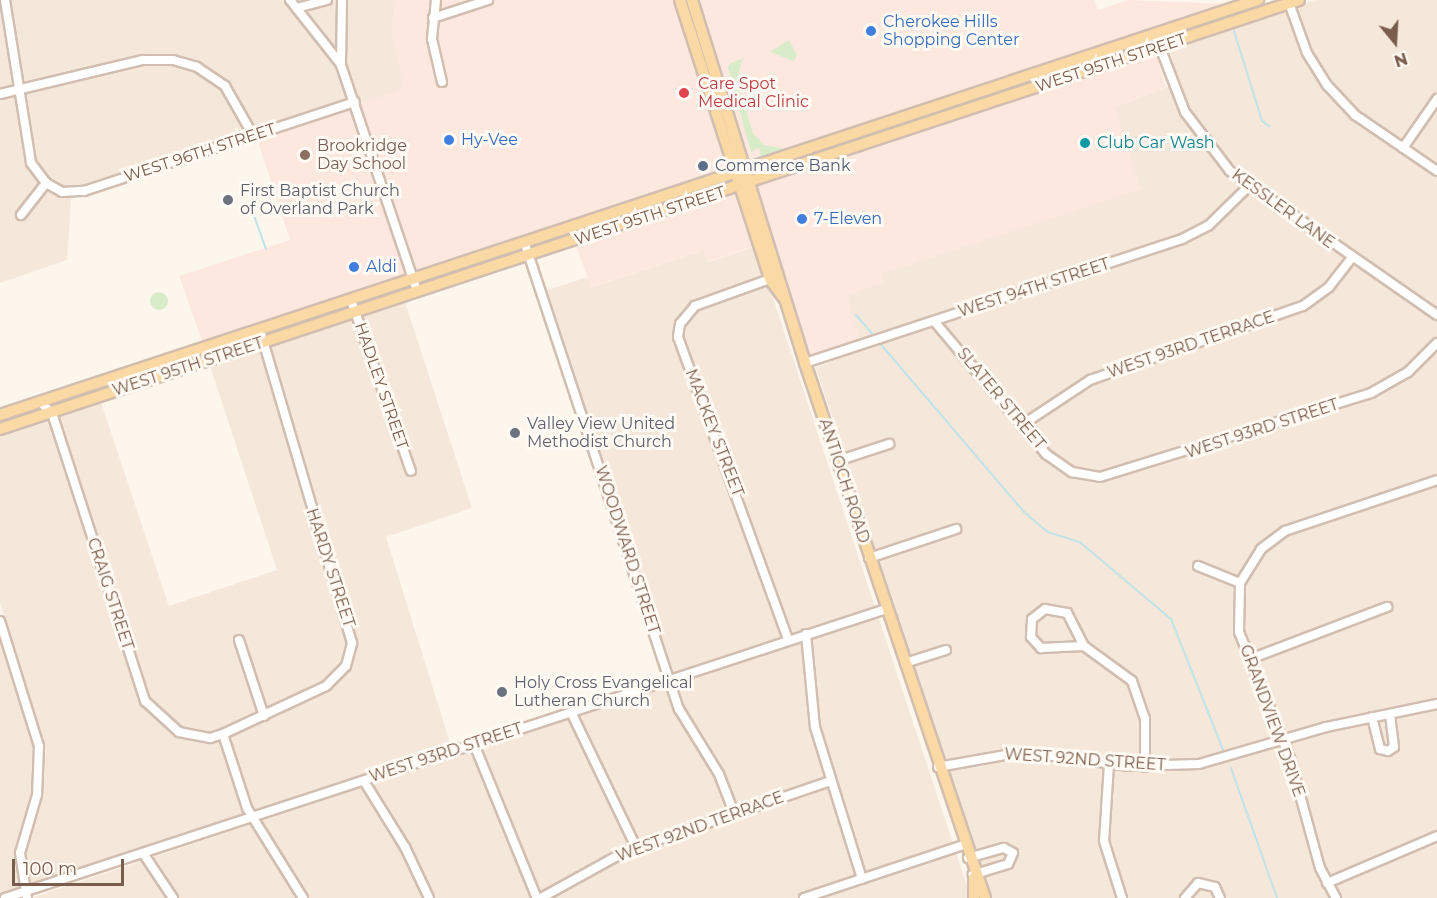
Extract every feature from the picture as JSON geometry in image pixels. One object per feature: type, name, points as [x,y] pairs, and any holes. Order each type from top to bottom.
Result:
[{"type":"main road","name":"ANTIOCH ROAD","points":[[680,0],[770,279],[784,298]]},
{"type":"main road","name":"ANTIOCH ROAD","points":[[692,0],[782,276],[784,298],[805,363],[963,845],[974,877],[986,898]]},
{"type":"main road","name":"WEST 95TH STREET","points":[[0,429],[355,312],[525,244],[1257,0]]},
{"type":"main road","name":"WEST 95TH STREET","points":[[0,415],[351,300],[416,286],[530,256],[1292,1]]},
{"type":"main road","name":"ANTIOCH ROAD","points":[[974,877],[974,898]]},
{"type":"street","points":[[5,0],[22,88],[31,162],[46,183],[21,214]]},
{"type":"street","points":[[290,0],[341,65],[416,286]]},
{"type":"street","points":[[297,8],[327,0]]},
{"type":"street","points":[[341,65],[342,0]]},
{"type":"street","points":[[436,0],[433,18],[442,82]]},
{"type":"street","points":[[433,18],[489,0]]},
{"type":"street","points":[[1292,1],[1307,53],[1328,86],[1355,115],[1437,171]]},
{"type":"street","name":"KESSLER LANE","points":[[1155,34],[1198,132],[1248,187],[1437,315]]},
{"type":"street","points":[[0,94],[143,60],[182,62],[225,86],[253,135]]},
{"type":"street","points":[[1402,148],[1437,99]]},
{"type":"street","name":"WEST 96TH STREET","points":[[46,183],[62,192],[84,191],[355,102]]},
{"type":"street","name":"WEST 94TH STREET","points":[[805,363],[1194,234],[1248,187]]},
{"type":"street","name":"WOODWARD STREET","points":[[525,244],[683,720],[719,774],[734,813]]},
{"type":"street","name":"WEST 93RD TERRACE","points":[[1022,425],[1090,380],[1303,306],[1329,287],[1352,258]]},
{"type":"street","name":"MACKEY STREET","points":[[770,279],[694,306],[680,324],[678,337],[788,639]]},
{"type":"street","name":"HADLEY STREET","points":[[351,300],[411,471]]},
{"type":"street","name":"SLATER STREET","points":[[934,321],[1051,458],[1072,471]]},
{"type":"street","name":"HARDY STREET","points":[[223,734],[334,680],[346,666],[352,643],[260,330]]},
{"type":"street","name":"WEST 93RD STREET","points":[[1072,471],[1119,475],[1371,393],[1408,372],[1437,343]]},
{"type":"street","name":"CRAIG STREET","points":[[40,402],[52,413],[145,701],[179,732],[199,737],[223,734]]},
{"type":"street","points":[[837,460],[890,444]]},
{"type":"street","points":[[1198,566],[1240,583],[1261,549],[1285,531],[1437,480]]},
{"type":"street","points":[[869,558],[956,529]]},
{"type":"street","name":"GRANDVIEW DRIVE","points":[[1240,583],[1238,624],[1284,742],[1327,883],[1336,898]]},
{"type":"street","points":[[1250,659],[1387,607]]},
{"type":"street","name":"WEST 93RD STREET","points":[[5,898],[26,895],[252,817],[788,639],[886,609]]},
{"type":"street","points":[[1084,646],[1067,613],[1046,609],[1032,618],[1031,637],[1041,648],[1084,646],[1112,662],[1138,693],[1145,766]]},
{"type":"street","points":[[0,621],[39,746],[37,795],[20,853],[26,895]]},
{"type":"street","points":[[806,634],[812,709],[831,782],[862,879]]},
{"type":"street","points":[[239,640],[264,716]]},
{"type":"street","points":[[905,663],[946,650]]},
{"type":"street","name":"WEST 92ND STREET","points":[[938,767],[1022,752],[1109,764],[1145,766],[1225,759],[1372,717],[1437,704]]},
{"type":"street","points":[[571,712],[636,847]]},
{"type":"street","points":[[1372,717],[1380,749],[1388,752],[1394,747],[1390,714]]},
{"type":"street","points":[[223,734],[252,817],[303,898]]},
{"type":"street","points":[[474,744],[539,898]]},
{"type":"street","points":[[1109,764],[1104,841],[1122,898]]},
{"type":"street","points":[[363,781],[405,847],[429,898]]},
{"type":"street","name":"WEST 92ND TERRACE","points":[[539,898],[636,847],[831,782]]},
{"type":"street","points":[[1327,883],[1437,836]]},
{"type":"street","points":[[804,898],[963,845]]},
{"type":"street","points":[[968,858],[1004,848],[1013,853],[1008,864],[974,877]]},
{"type":"street","points":[[144,853],[173,898]]},
{"type":"street","points":[[1185,898],[1198,882],[1215,887],[1220,898]]},
{"type":"shaded area","points":[[0,0],[395,0],[392,31],[405,89],[363,103],[359,96],[72,188],[67,260],[0,283]]},
{"type":"shaded area","points":[[395,0],[1094,0],[1098,10],[1129,0],[1232,4],[1149,31],[1166,87],[1115,107],[1140,189],[881,274],[883,282],[847,295],[860,341],[811,358],[774,239],[708,262],[704,250],[591,287],[567,221],[202,341],[179,276],[290,240],[257,139],[404,89],[392,31]]},
{"type":"shaded area","points":[[1315,0],[1437,0],[1437,898],[990,898],[816,368],[861,350],[847,295],[883,282],[881,274],[1115,107],[1177,83],[1170,49]]},
{"type":"shaded area","points":[[756,246],[971,898],[31,898],[674,683],[547,290],[588,277],[592,287],[704,250],[709,262]]},
{"type":"shaded area","points":[[405,302],[472,508],[386,537],[451,746],[30,884],[25,853],[41,806],[46,751],[0,602],[0,435],[101,402],[169,606],[277,570],[210,366]]},
{"type":"shaded area","points":[[0,632],[35,746],[34,792],[15,859],[23,898],[0,898]]},
{"type":"green space","points":[[789,40],[797,55],[794,61],[770,52]]},
{"type":"green space","points":[[748,57],[742,60],[737,80],[744,83],[738,86],[753,133],[764,145],[787,149],[761,158],[759,148],[751,152],[728,68],[730,63]]},
{"type":"green space","points":[[155,292],[163,292],[168,297],[166,308],[155,310],[150,305],[150,297]]},
{"type":"waterway","points":[[1234,31],[1262,121],[1269,126]]},
{"type":"waterway","points":[[252,210],[266,249]]},
{"type":"waterway","points":[[856,315],[875,337]]},
{"type":"waterway","points":[[878,341],[1024,512],[1048,532],[1081,543],[1171,619],[1224,752]]},
{"type":"waterway","points":[[1231,768],[1277,898]]},
{"type":"place","name":"Cherokee Hills Shopping Center","points":[[871,31]]},
{"type":"place","name":"Care Spot Medical Clinic","points":[[684,93]]},
{"type":"place","name":"Hy-Vee","points":[[449,140]]},
{"type":"place","name":"Club Car Wash","points":[[1085,143]]},
{"type":"place","name":"Brookridge Day School","points":[[305,155]]},
{"type":"place","name":"Commerce Bank","points":[[703,166]]},
{"type":"place","name":"First Baptist Church of Overland Park","points":[[228,200]]},
{"type":"place","name":"7-Eleven","points":[[802,219]]},
{"type":"place","name":"Aldi","points":[[354,267]]},
{"type":"place","name":"Valley View United Methodist Church","points":[[515,433]]},
{"type":"place","name":"Holy Cross Evangelical Lutheran Church","points":[[502,692]]}]
